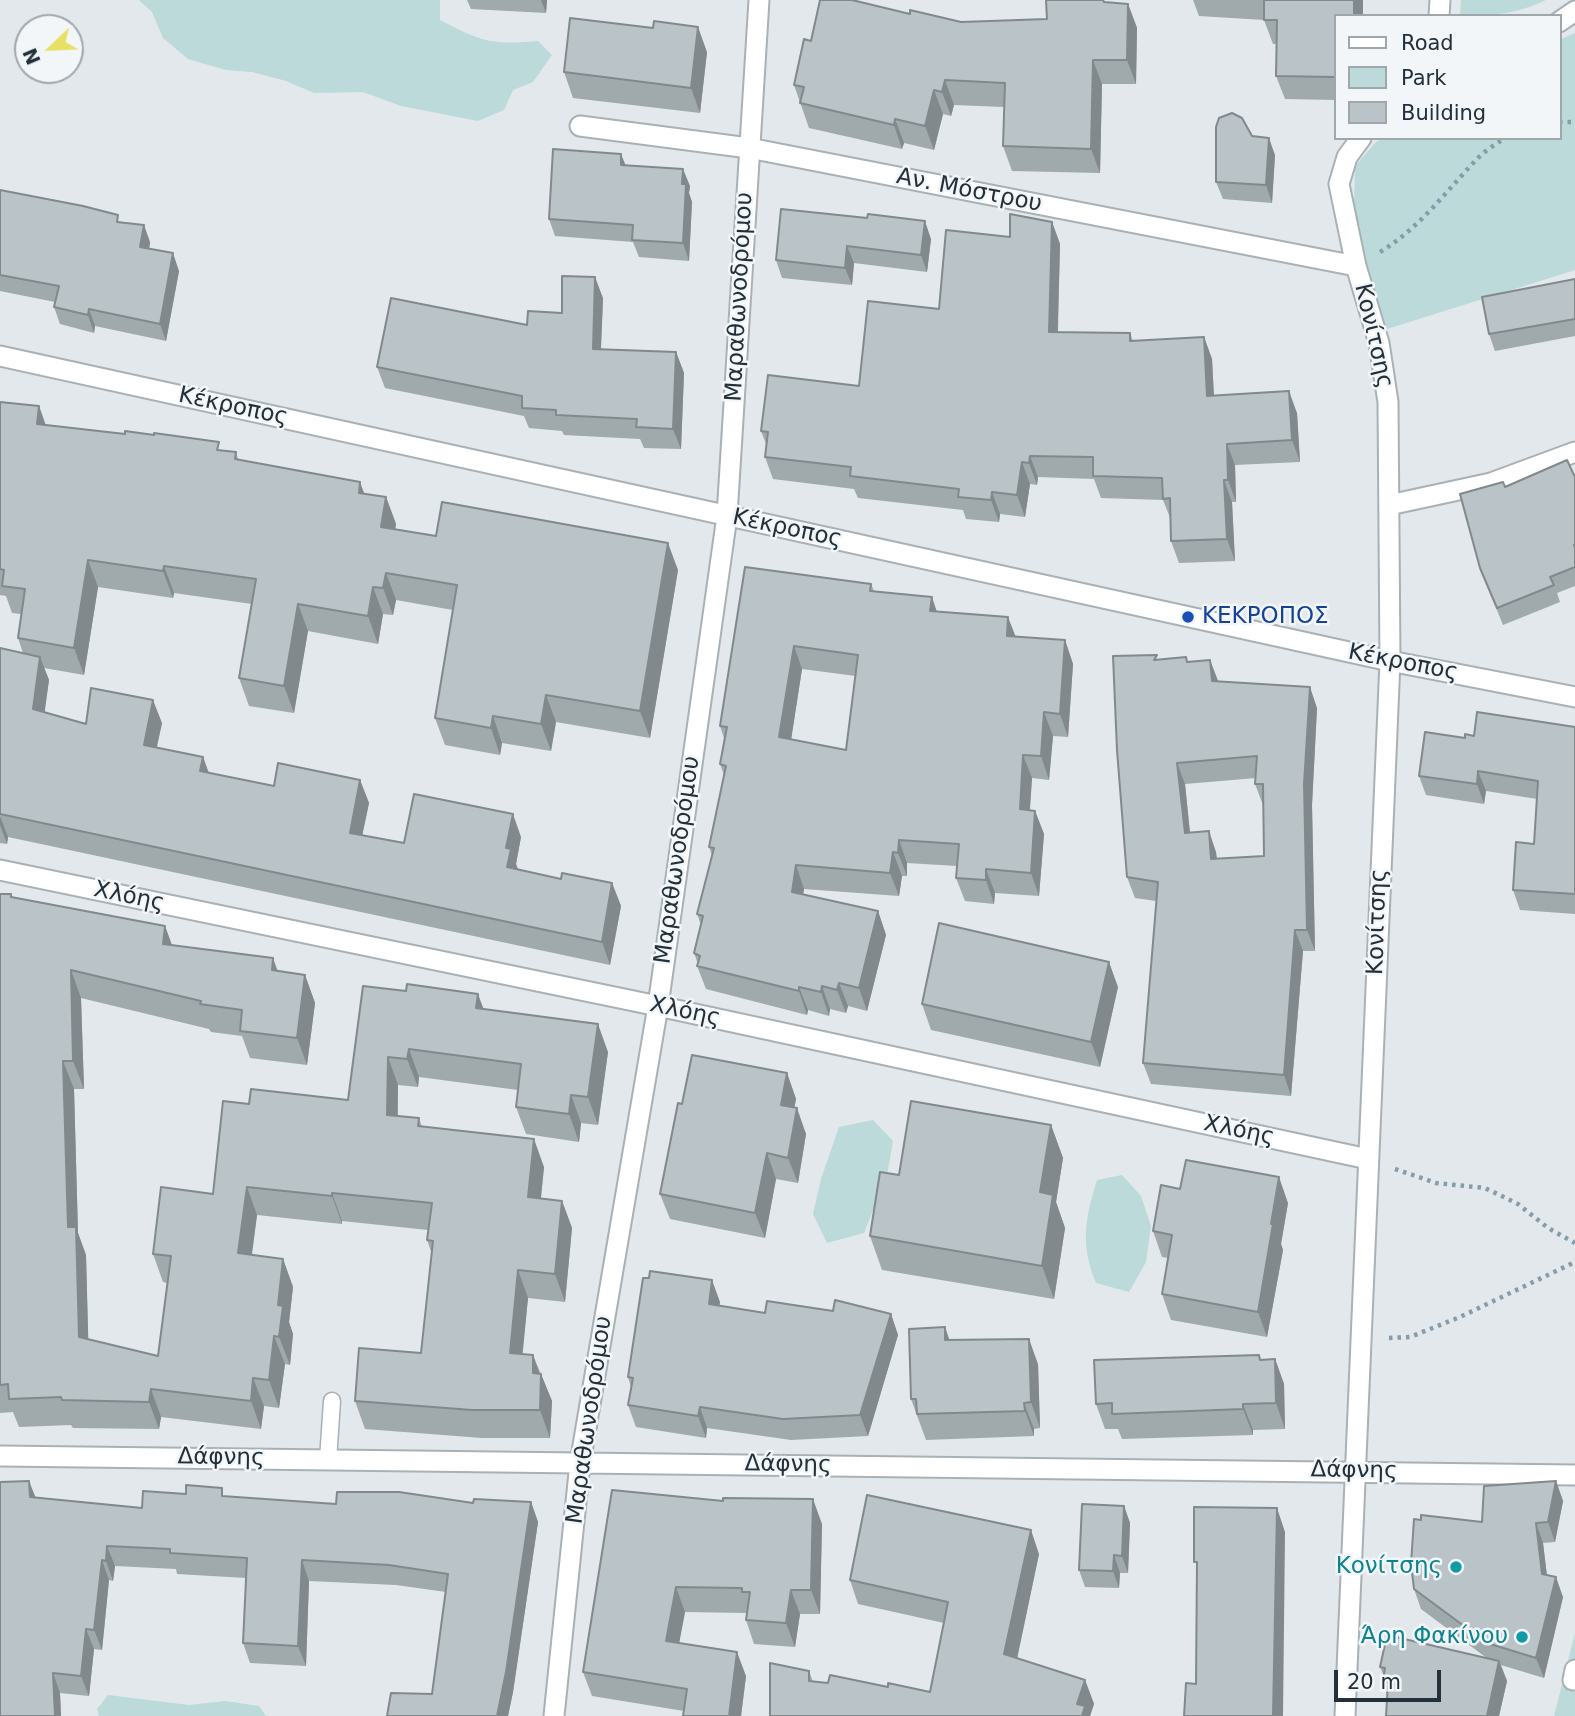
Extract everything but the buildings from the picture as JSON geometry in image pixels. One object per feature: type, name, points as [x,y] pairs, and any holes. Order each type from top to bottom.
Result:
[{"type":"street","name":"Μαραθωνοδρόμου","points":[[554,1716],[580,1463],[657,1006],[727,516],[759,0]]},
{"type":"street","name":"Αν. Μόστρου","points":[[580,126],[749,148],[1356,266]]},
{"type":"street","name":"Κονίτσης","points":[[1345,1716],[1390,661],[1388,402],[1379,343],[1356,266],[1339,184],[1347,157],[1360,140]]},
{"type":"street","name":"Κέκροπος","points":[[0,356],[1390,661],[1575,697]]},
{"type":"street","points":[[1389,505],[1491,483],[1575,452]]},
{"type":"street","name":"Χλόης","points":[[0,870],[657,1006],[1368,1159]]},
{"type":"street","name":"Δάφνης","points":[[0,1456],[1575,1475]]},
{"type":"lane","points":[[328,1460],[332,1401]]},
{"type":"path","points":[[1356,266],[1388,247],[1414,226],[1480,156],[1501,140]]},
{"type":"path","points":[[1368,1159],[1436,1183],[1485,1188],[1518,1204],[1548,1228],[1575,1244]]},
{"type":"path","points":[[1361,1341],[1410,1336],[1461,1317],[1575,1262]]},
{"type":"green space","points":[[139,0],[440,0],[440,20],[454,27],[497,42],[538,41],[552,55],[533,82],[513,90],[504,110],[478,121],[401,106],[363,92],[314,93],[286,81],[252,72],[226,70],[188,59],[163,38],[152,12]]},
{"type":"green space","points":[[1461,0],[1546,0],[1504,13],[1460,14]]},
{"type":"green space","points":[[1575,33],[1575,270],[1387,329],[1366,270],[1354,206],[1355,166],[1380,140],[1561,140],[1561,39]]},
{"type":"green space","points":[[873,1120],[893,1141],[887,1175],[864,1233],[827,1243],[813,1214],[821,1179],[839,1127]]},
{"type":"green space","points":[[1122,1175],[1141,1196],[1151,1226],[1146,1262],[1129,1292],[1096,1283],[1086,1244],[1087,1219],[1097,1180]]},
{"type":"green space","points":[[1575,1633],[1575,1716],[1554,1716]]},
{"type":"green space","points":[[108,1695],[189,1705],[225,1701],[259,1706],[266,1716],[99,1716],[97,1709]]},
{"type":"place","name":"ΚΕΚΡΟΠΟΣ","points":[[1188,617]]},
{"type":"place","name":"Κονίτσης","points":[[1456,1567]]},
{"type":"place","name":"Άρη Φακίνου","points":[[1522,1637]]}]
